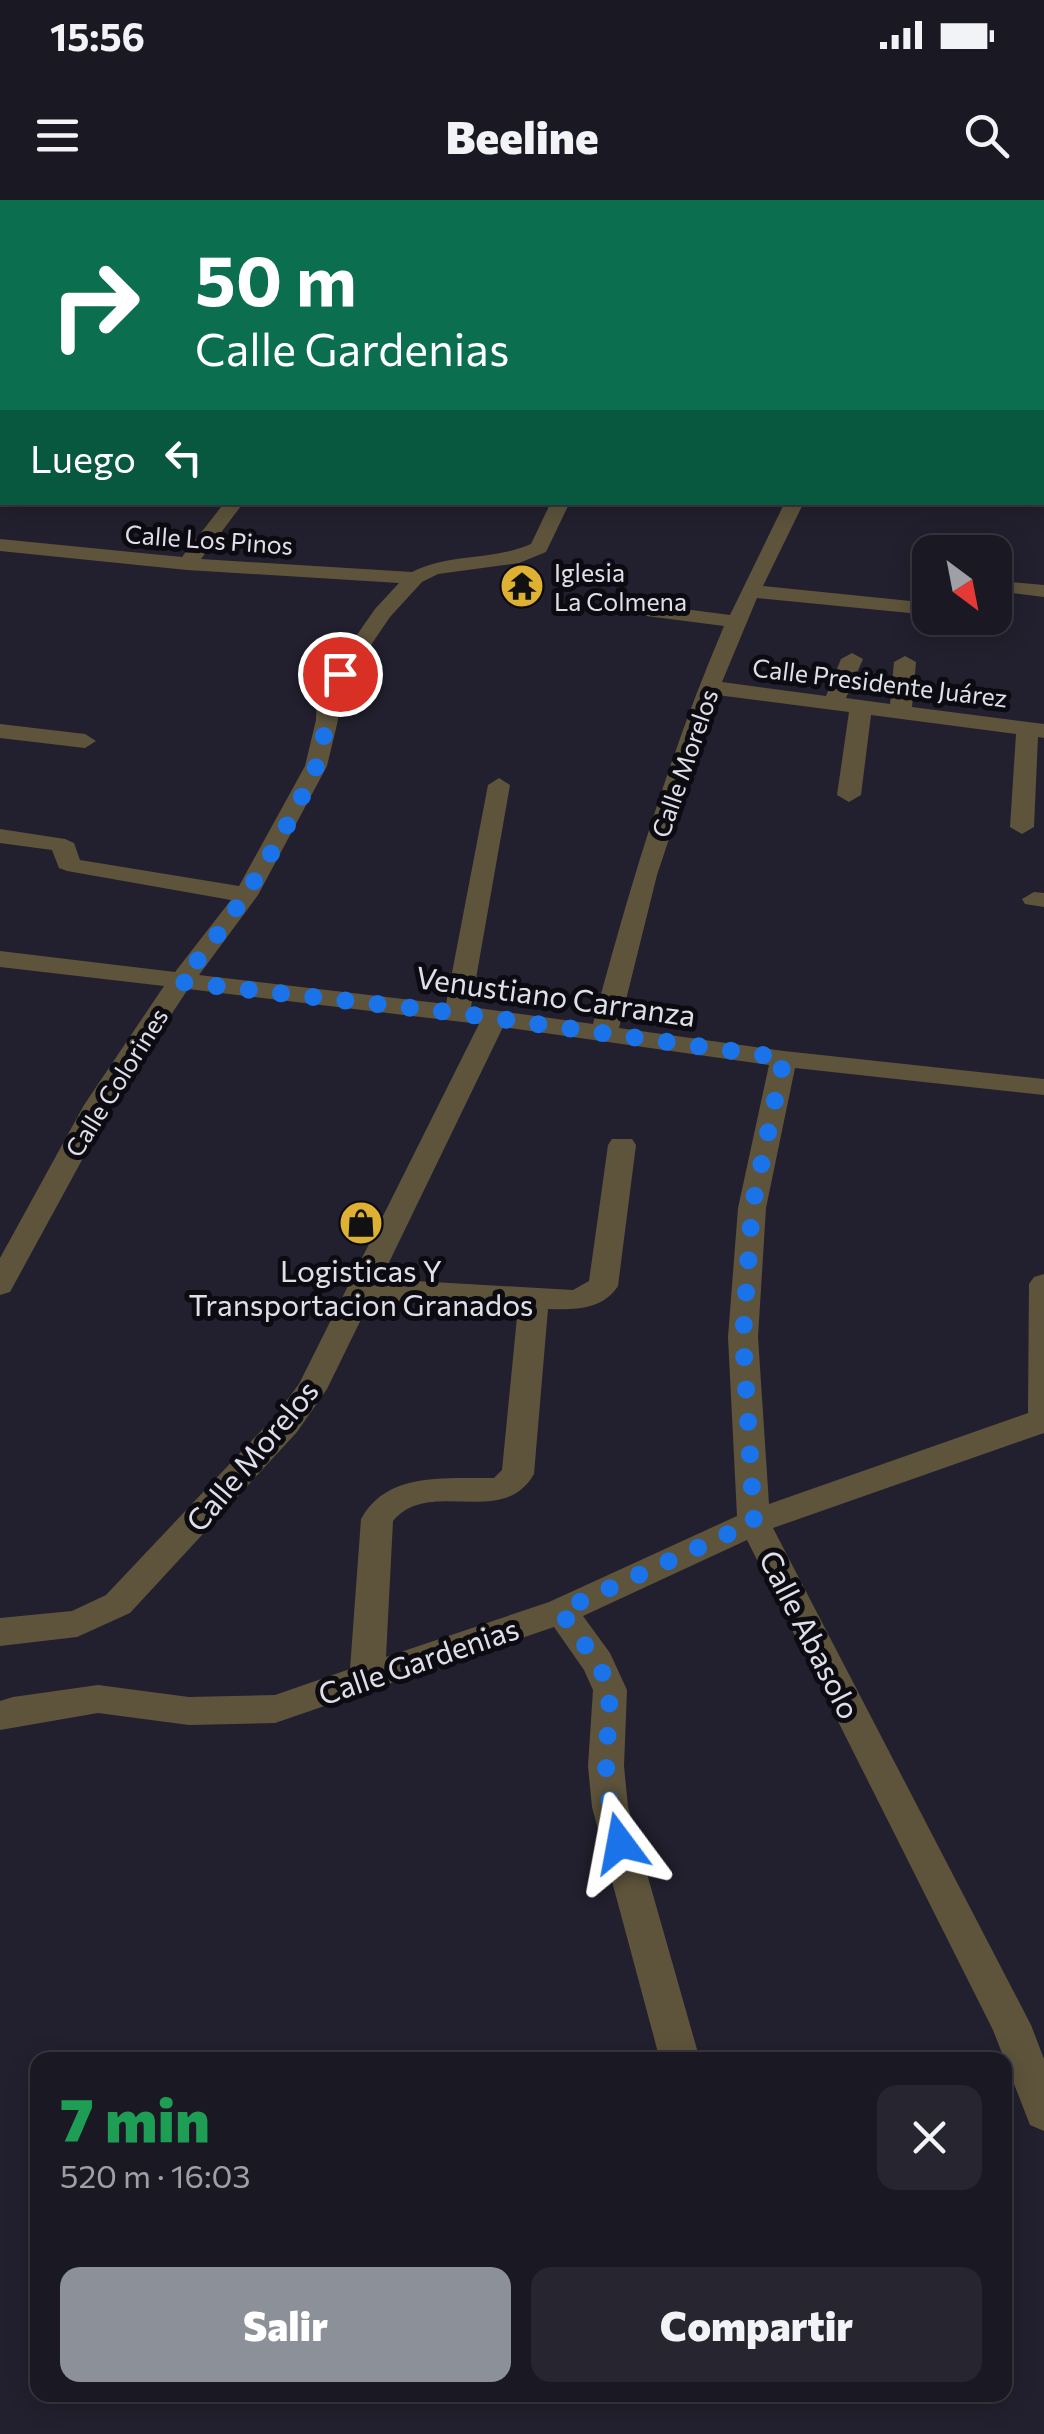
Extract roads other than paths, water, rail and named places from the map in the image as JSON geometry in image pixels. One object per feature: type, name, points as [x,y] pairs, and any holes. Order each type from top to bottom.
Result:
[{"type":"street","points":[[187,564],[233,505]]},
{"type":"street","points":[[415,578],[433,569],[519,557],[539,548],[560,505]]},
{"type":"street","name":"Calle Morelos","points":[[604,1034],[645,875],[709,687],[750,591],[793,505]]},
{"type":"street","name":"Calle Los Pinos","points":[[0,545],[187,564],[415,578]]},
{"type":"street","name":"Calle Colorines","points":[[0,1285],[98,1104],[180,982],[246,895],[316,766],[327,720],[328,692],[382,613],[415,578]]},
{"type":"street","points":[[1012,588],[1044,591]]},
{"type":"street","points":[[750,591],[912,607]]},
{"type":"street","points":[[615,606],[738,622]]},
{"type":"street","points":[[833,704],[852,659]]},
{"type":"street","points":[[900,714],[905,662]]},
{"type":"street","name":"Calle Presidente Juárez","points":[[709,687],[1036,730]]},
{"type":"street","points":[[849,794],[861,708]]},
{"type":"street","points":[[1022,826],[1036,730]]},
{"type":"street","points":[[4,737],[85,742]]},
{"type":"street","points":[[457,1013],[498,784]]},
{"type":"street","points":[[0,836],[58,844],[66,848],[67,862],[75,866],[246,895]]},
{"type":"street","name":"Venustiano Carranza","points":[[0,959],[1044,1087]]},
{"type":"street","name":"Calle Morelos","points":[[0,1632],[77,1624],[118,1604],[286,1424],[312,1389],[494,1018]]},
{"type":"street","name":"Calle Abasolo","points":[[784,1058],[752,1208],[743,1337],[754,1522],[1010,2025],[1044,2112]]},
{"type":"street","points":[[363,1288],[583,1298],[602,1286],[622,1146]]},
{"type":"street","points":[[1043,1420],[1044,1284]]},
{"type":"street","points":[[368,1677],[378,1519],[383,1507],[403,1495],[505,1488],[518,1474],[534,1298]]},
{"type":"street","name":"Calle Gardenias","points":[[0,1716],[98,1699],[189,1711],[275,1709],[560,1611],[754,1522],[1043,1420]]},
{"type":"street","points":[[560,1611],[598,1663],[610,1690],[606,1766],[610,1807],[678,2052]]},
{"type":"place","name":"Iglesia La Colmena","points":[[522,586]]},
{"type":"place","name":"Logisticas Y Transportacion Granados","points":[[361,1223]]}]
